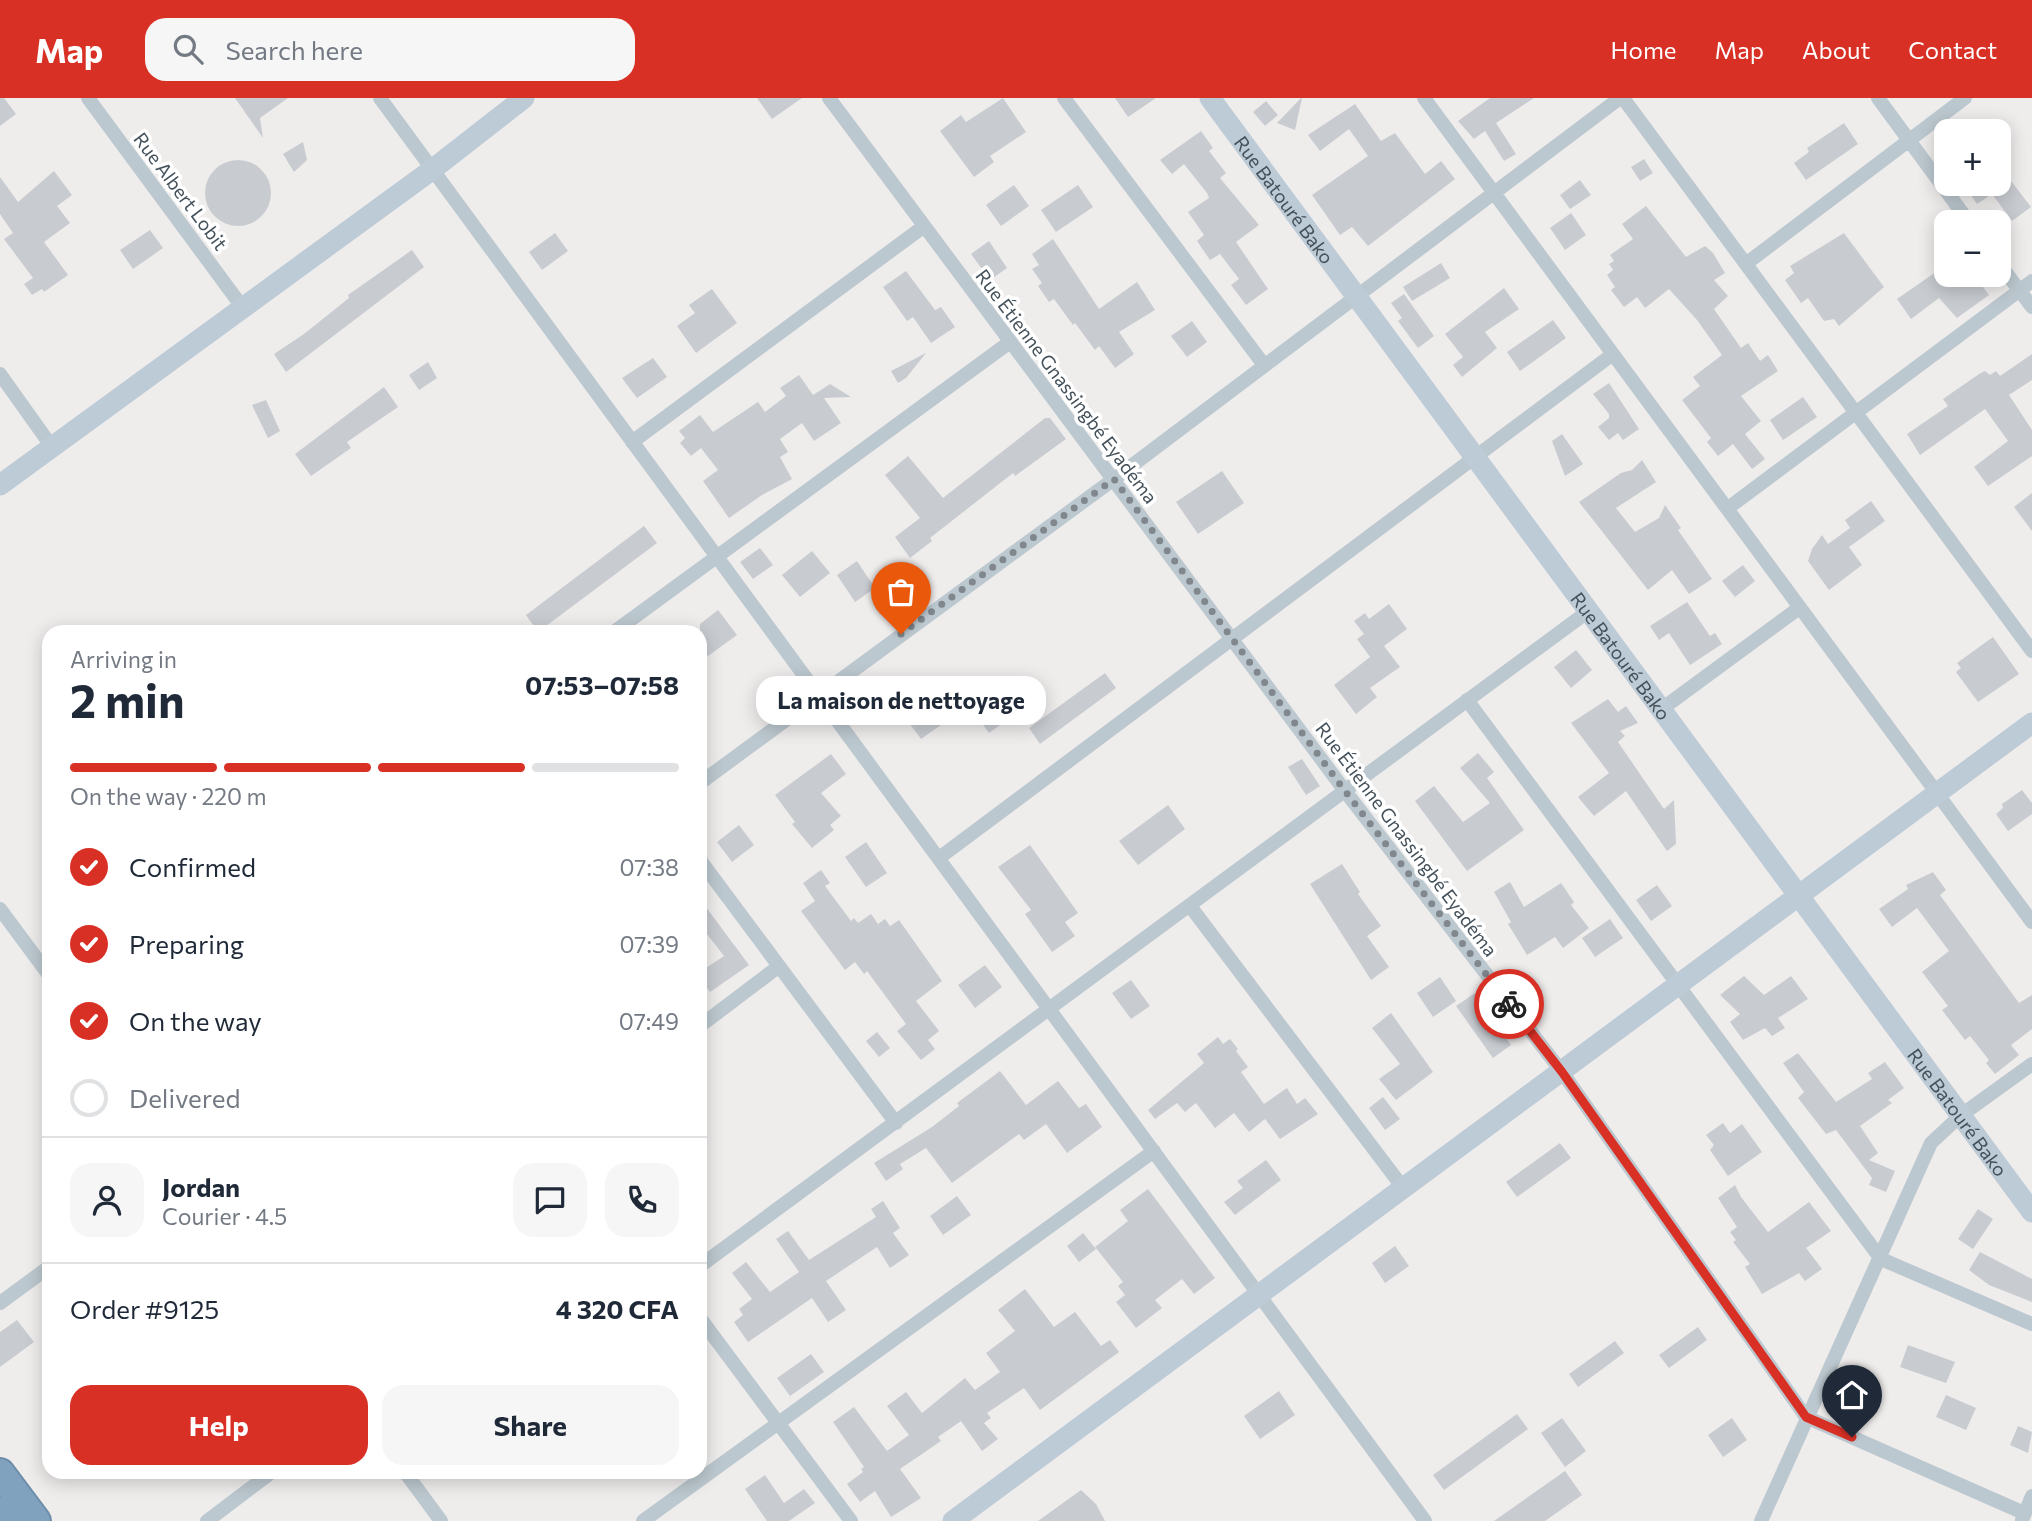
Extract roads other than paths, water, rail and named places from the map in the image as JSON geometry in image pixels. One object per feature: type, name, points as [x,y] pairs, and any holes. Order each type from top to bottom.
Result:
[{"type":"highway","points":[[0,1473],[36,1521]]},
{"type":"highway","points":[[0,1512],[6,1521]]},
{"type":"street","name":"Rue Albert Lobit","points":[[88,98],[243,308]]},
{"type":"street","points":[[380,98],[1425,1521]]},
{"type":"street","points":[[0,485],[433,169],[524,98]]},
{"type":"street","name":"Rue Étienne Gnassingbé Eyadéma","points":[[828,98],[1345,791],[1562,1072],[1806,1417]]},
{"type":"street","points":[[1064,98],[1264,365]]},
{"type":"street","name":"Rue Batouré Bako","points":[[1210,98],[1663,708],[2032,1212]]},
{"type":"street","points":[[1424,98],[2032,922]]},
{"type":"street","points":[[707,778],[1114,479],[1622,98],[1747,262],[2032,651]]},
{"type":"street","points":[[1878,98],[1960,210]]},
{"type":"street","points":[[1747,262],[1965,98]]},
{"type":"street","points":[[632,442],[923,226]]},
{"type":"street","points":[[2011,279],[2032,307]]},
{"type":"street","points":[[1728,508],[2032,281]]},
{"type":"street","points":[[624,625],[1010,342]]},
{"type":"street","points":[[939,858],[1613,354]]},
{"type":"street","points":[[0,374],[52,447]]},
{"type":"street","points":[[1663,708],[1798,608]]},
{"type":"street","points":[[707,1261],[1590,610]]},
{"type":"street","points":[[1467,700],[1881,1259],[2032,1324]]},
{"type":"street","points":[[953,1521],[2032,723]]},
{"type":"street","points":[[707,870],[896,1122]]},
{"type":"street","points":[[1190,906],[1404,1189]]},
{"type":"street","points":[[0,909],[42,966]]},
{"type":"street","points":[[707,1021],[778,967]]},
{"type":"street","points":[[1760,1521],[1881,1259],[1931,1143],[1960,1116],[2032,1064]]},
{"type":"street","points":[[707,1475],[1154,1151]]},
{"type":"street","points":[[0,1303],[42,1272]]},
{"type":"street","points":[[707,1327],[850,1521]]},
{"type":"street","points":[[1806,1417],[2023,1517],[2032,1496]]},
{"type":"street","points":[[207,1521],[263,1479]]},
{"type":"street","points":[[415,1479],[441,1521]]},
{"type":"street","points":[[643,1521],[702,1479]]},
{"type":"place","name":"La maison de nettoyage","points":[[901,634]]}]
